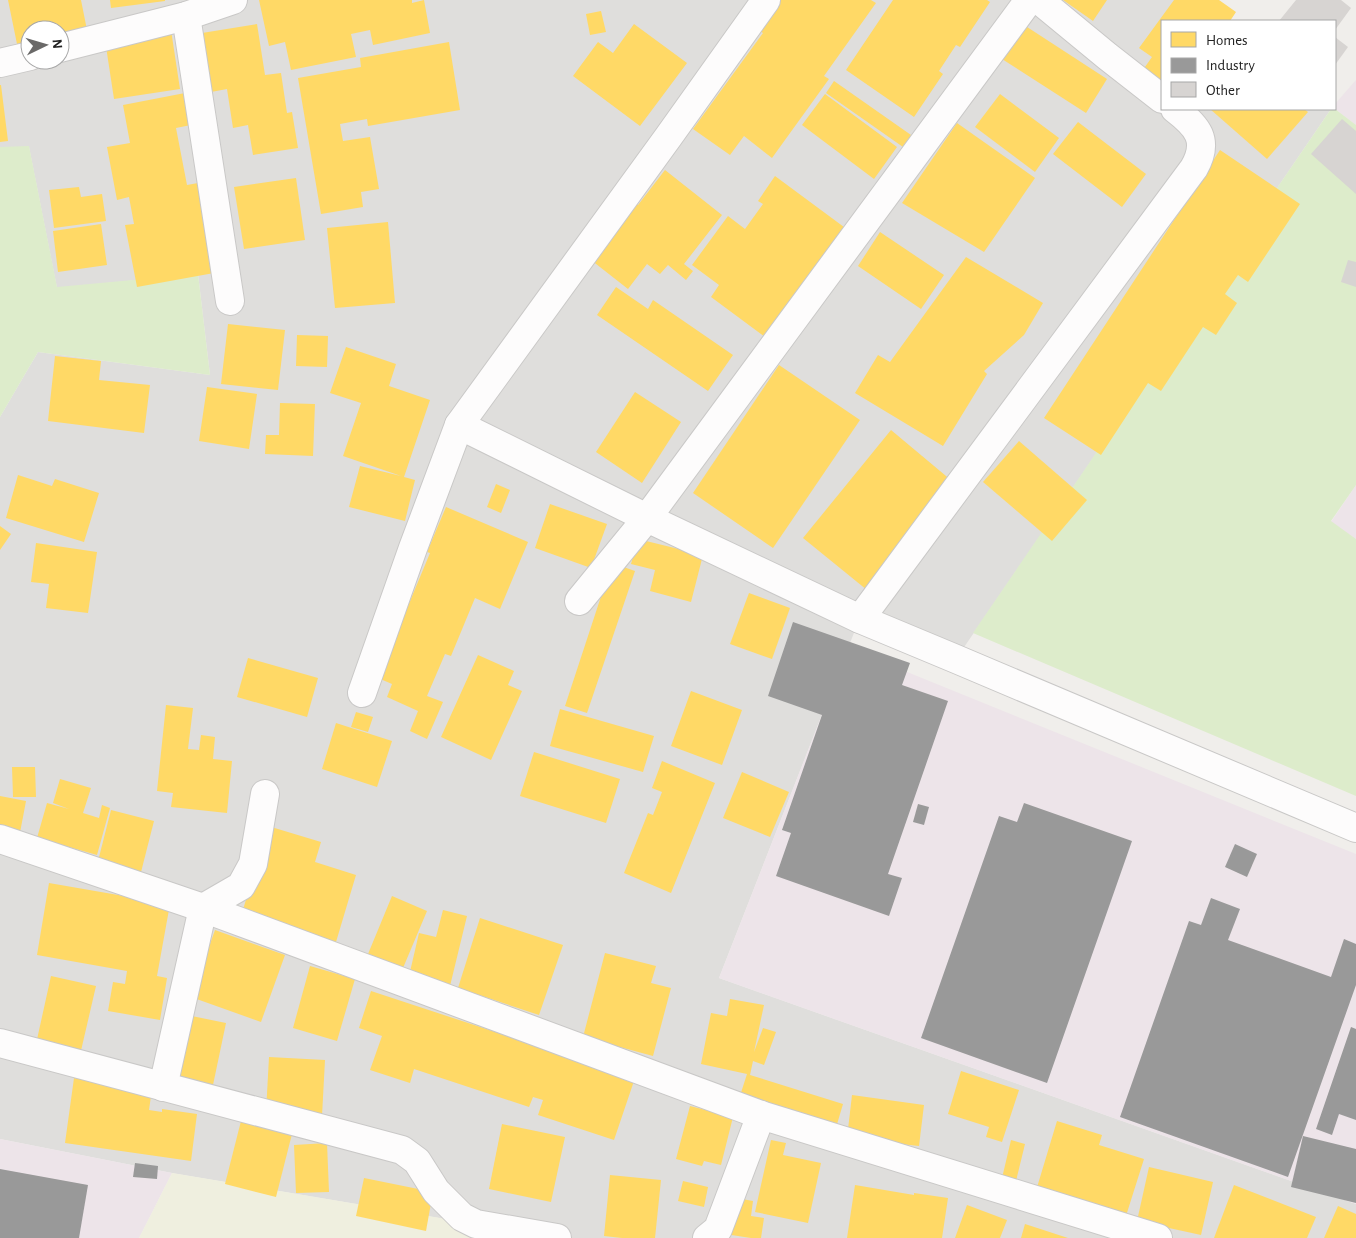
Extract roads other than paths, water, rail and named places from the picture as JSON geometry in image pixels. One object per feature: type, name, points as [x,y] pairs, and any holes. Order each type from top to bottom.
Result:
[{"type":"street","points":[[70,45],[186,16],[233,0]]},
{"type":"street","points":[[362,693],[459,425],[766,0]]},
{"type":"street","points":[[579,601],[647,518],[1029,0]]},
{"type":"street","points":[[1039,0],[1161,98]]},
{"type":"street","points":[[186,16],[230,301]]},
{"type":"street","points":[[0,64],[20,59]]},
{"type":"street","points":[[860,619],[1199,160],[1201,140],[1198,131],[1192,123],[1176,110]]},
{"type":"street","points":[[459,425],[647,518],[860,619],[1356,828]]},
{"type":"street","points":[[163,1087],[203,908],[241,886],[253,864],[265,794]]},
{"type":"street","points":[[0,839],[203,908],[761,1115],[1158,1238]]},
{"type":"street","points":[[0,1043],[402,1150],[417,1161],[436,1191],[462,1217],[476,1224],[557,1238]]},
{"type":"street","points":[[707,1238],[718,1229],[761,1115]]}]
